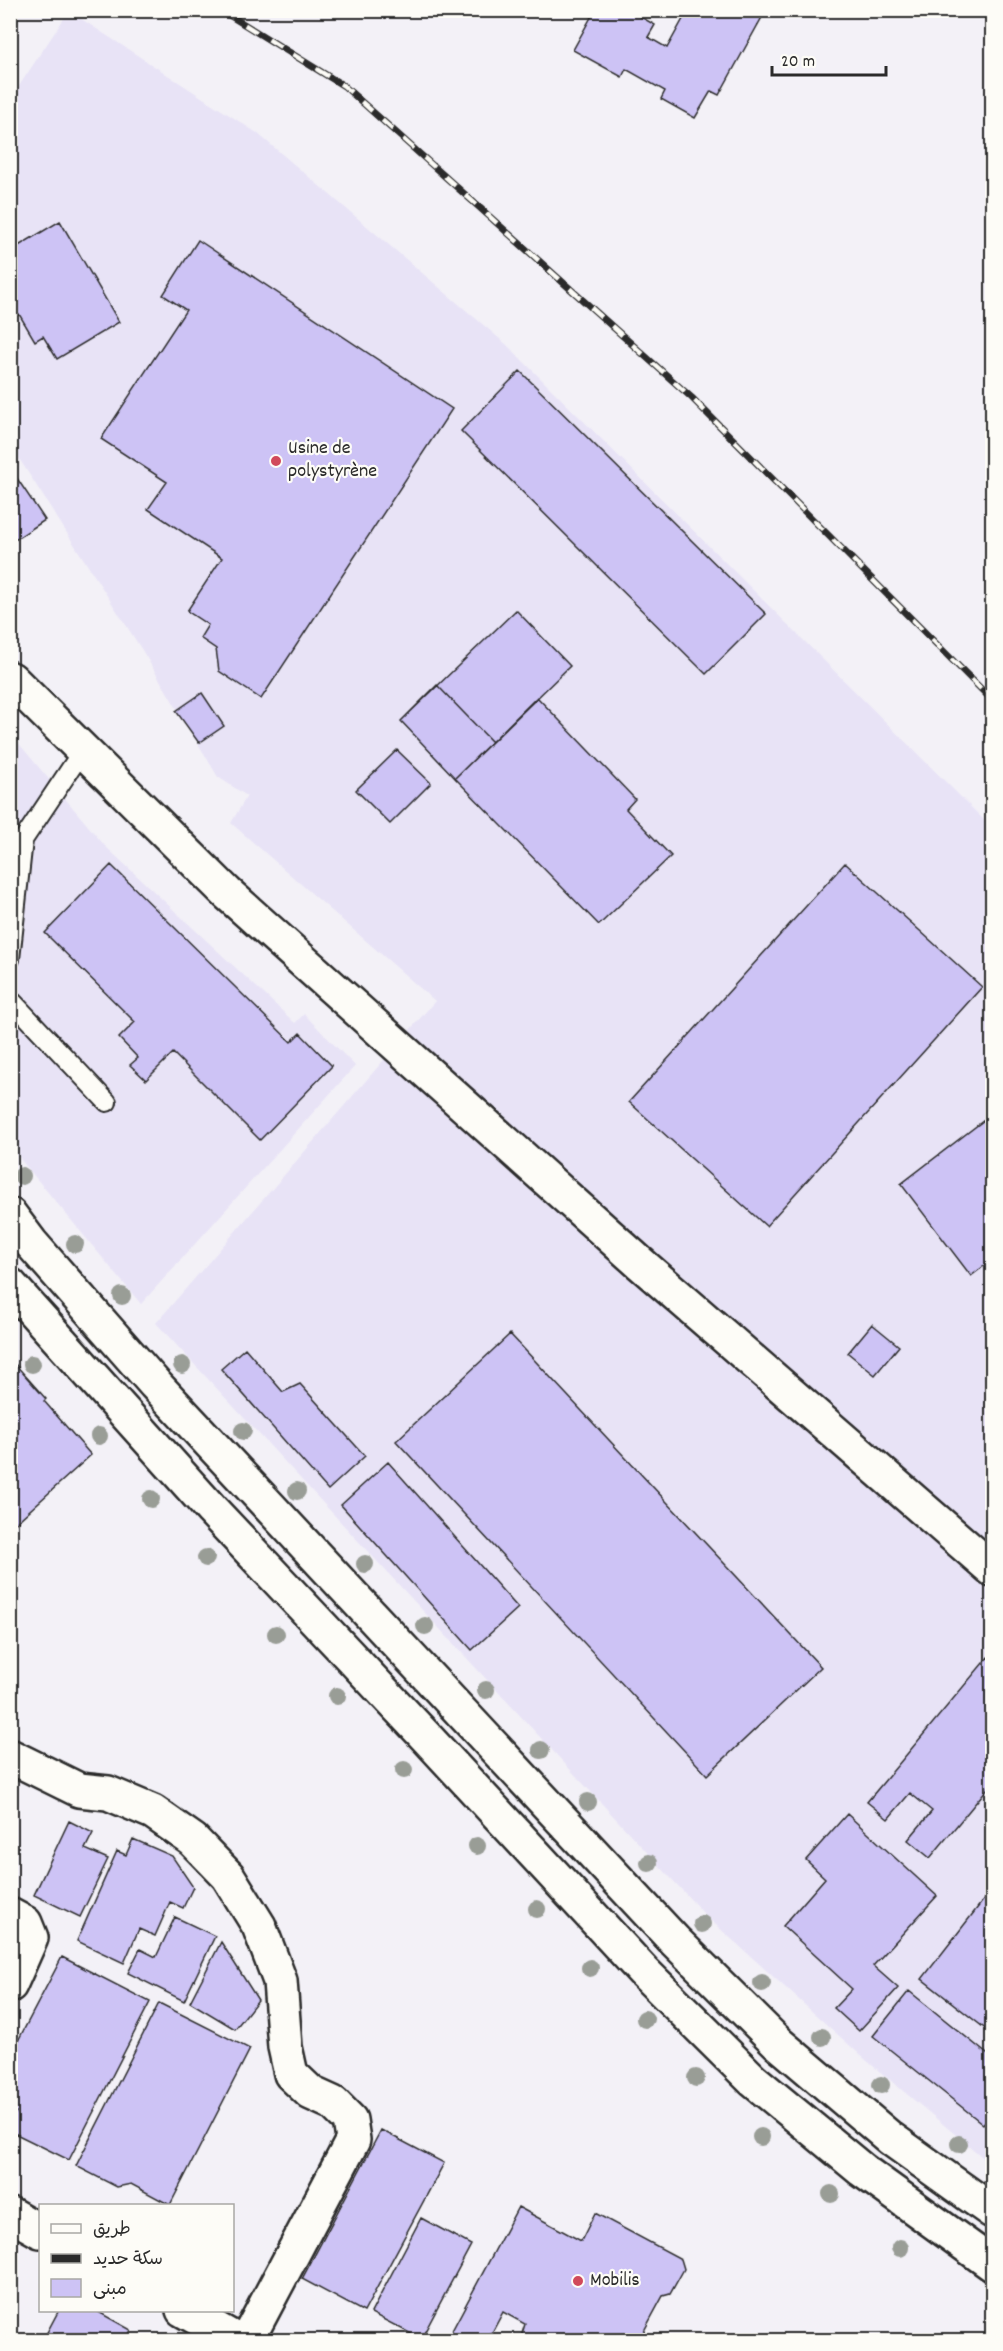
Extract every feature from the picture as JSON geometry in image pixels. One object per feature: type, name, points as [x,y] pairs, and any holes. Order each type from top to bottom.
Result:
[{"type":"main road","points":[[11,678],[227,893],[640,1263],[993,1569]]},
{"type":"main road","points":[[10,1215],[155,1384],[675,1941],[778,2043],[890,2138],[993,2211]]},
{"type":"main road","points":[[10,1285],[212,1510],[643,1971],[762,2087],[862,2170],[993,2264]]},
{"type":"main road","points":[[10,1756],[78,1790],[108,1793],[153,1812],[193,1840],[228,1876],[259,1926],[280,1981],[285,2047],[291,2074],[311,2093],[333,2103],[350,2120],[353,2140],[247,2340]]},
{"type":"main road","points":[[10,1915],[25,1923],[31,1938],[10,1985]]},
{"type":"main road","points":[[10,2214],[39,2230]]},
{"type":"main road","points":[[187,2312],[237,2340]]},
{"type":"lane","points":[[10,959],[23,840],[83,750]]},
{"type":"lane","points":[[10,999],[107,1102]]},
{"type":"shaded area","points":[[69,11],[257,133],[507,345],[992,828],[992,2165],[866,2060],[707,1917],[156,1323],[435,1001],[231,823],[247,796],[218,777],[142,650],[11,446],[11,98]]},
{"type":"shaded area","points":[[10,733],[105,846],[295,1023],[304,1014],[355,1066],[141,1304],[11,1148]]},
{"type":"building","points":[[595,10],[629,10],[655,25],[648,37],[667,48],[688,10],[766,10],[719,95],[711,91],[695,118],[661,99],[665,91],[626,69],[622,77],[573,50]]},
{"type":"building","points":[[60,221],[119,322],[57,359],[43,336],[35,341],[19,314],[10,319],[10,251]]},
{"type":"building","name":"Usine de polystyrène","points":[[198,240],[452,409],[261,699],[219,671],[216,649],[200,638],[208,625],[187,611],[222,558],[148,509],[167,482],[101,439],[186,310],[163,295]]},
{"type":"building","points":[[520,371],[766,614],[706,674],[461,431]]},
{"type":"building","points":[[10,468],[45,520],[10,543]]},
{"type":"building","points":[[516,610],[570,666],[455,778],[401,721]]},
{"type":"building","points":[[437,685],[492,742],[455,778],[401,721]]},
{"type":"building","points":[[202,693],[224,726],[199,743],[176,711]]},
{"type":"building","points":[[537,697],[635,799],[626,809],[671,856],[599,925],[455,778]]},
{"type":"building","points":[[397,750],[431,783],[390,824],[356,790]]},
{"type":"building","points":[[845,863],[982,987],[766,1226],[629,1102]]},
{"type":"building","points":[[111,865],[291,1042],[300,1033],[332,1066],[260,1140],[173,1053],[146,1080],[130,1065],[138,1058],[119,1038],[135,1022],[45,933]]},
{"type":"building","points":[[992,1114],[992,1260],[971,1276],[901,1184]]},
{"type":"building","points":[[872,1324],[899,1346],[875,1375],[848,1353]]},
{"type":"building","points":[[510,1334],[821,1667],[707,1775],[396,1441]]},
{"type":"building","points":[[245,1348],[283,1392],[300,1384],[365,1456],[328,1490],[221,1369]]},
{"type":"building","points":[[14,1363],[91,1455],[10,1528],[10,1366]]},
{"type":"building","points":[[388,1462],[518,1608],[472,1650],[341,1505]]},
{"type":"building","points":[[988,1657],[992,1661],[992,1783],[930,1858],[908,1840],[932,1811],[910,1793],[888,1819],[867,1802]]},
{"type":"building","points":[[847,1814],[937,1896],[873,1966],[898,1988],[859,2031],[834,2008],[852,1989],[783,1926],[825,1878],[806,1860]]},
{"type":"building","points":[[69,1821],[93,1833],[85,1849],[108,1859],[80,1917],[34,1895]]},
{"type":"building","points":[[133,1839],[172,1856],[193,1887],[183,1908],[170,1902],[155,1936],[139,1929],[124,1963],[77,1941],[117,1851],[126,1855]]},
{"type":"building","points":[[992,1889],[992,2034],[922,1979]]},
{"type":"building","points":[[175,1917],[215,1936],[184,2001],[128,1973],[140,1949],[156,1957]]},
{"type":"building","points":[[221,1942],[258,2000],[235,2029],[190,2002]]},
{"type":"building","points":[[62,1957],[150,2002],[69,2160],[10,2131],[10,2122],[16,2112],[10,2109],[10,2056]]},
{"type":"building","points":[[909,1991],[992,2058],[992,2113],[983,2124],[873,2036]]},
{"type":"building","points":[[159,2003],[250,2049],[171,2204],[131,2184],[117,2187],[76,2166]]},
{"type":"building","points":[[381,2130],[444,2163],[364,2312],[302,2279]]},
{"type":"building","name":"Mobilis","points":[[518,2207],[581,2241],[595,2213],[681,2259],[684,2269],[670,2294],[663,2296],[639,2340],[520,2340],[525,2324],[503,2312],[488,2340],[447,2340]]},
{"type":"building","points":[[421,2218],[471,2245],[421,2339],[371,2313]]},
{"type":"building","points":[[58,2312],[99,2312],[131,2330],[126,2340],[43,2340]]},
{"type":"railway","points":[[221,10],[344,86],[692,398],[992,700]]},
{"type":"place","name":"Usine de polystyrène","points":[[276,461]]},
{"type":"place","name":"Mobilis","points":[[578,2281]]}]
